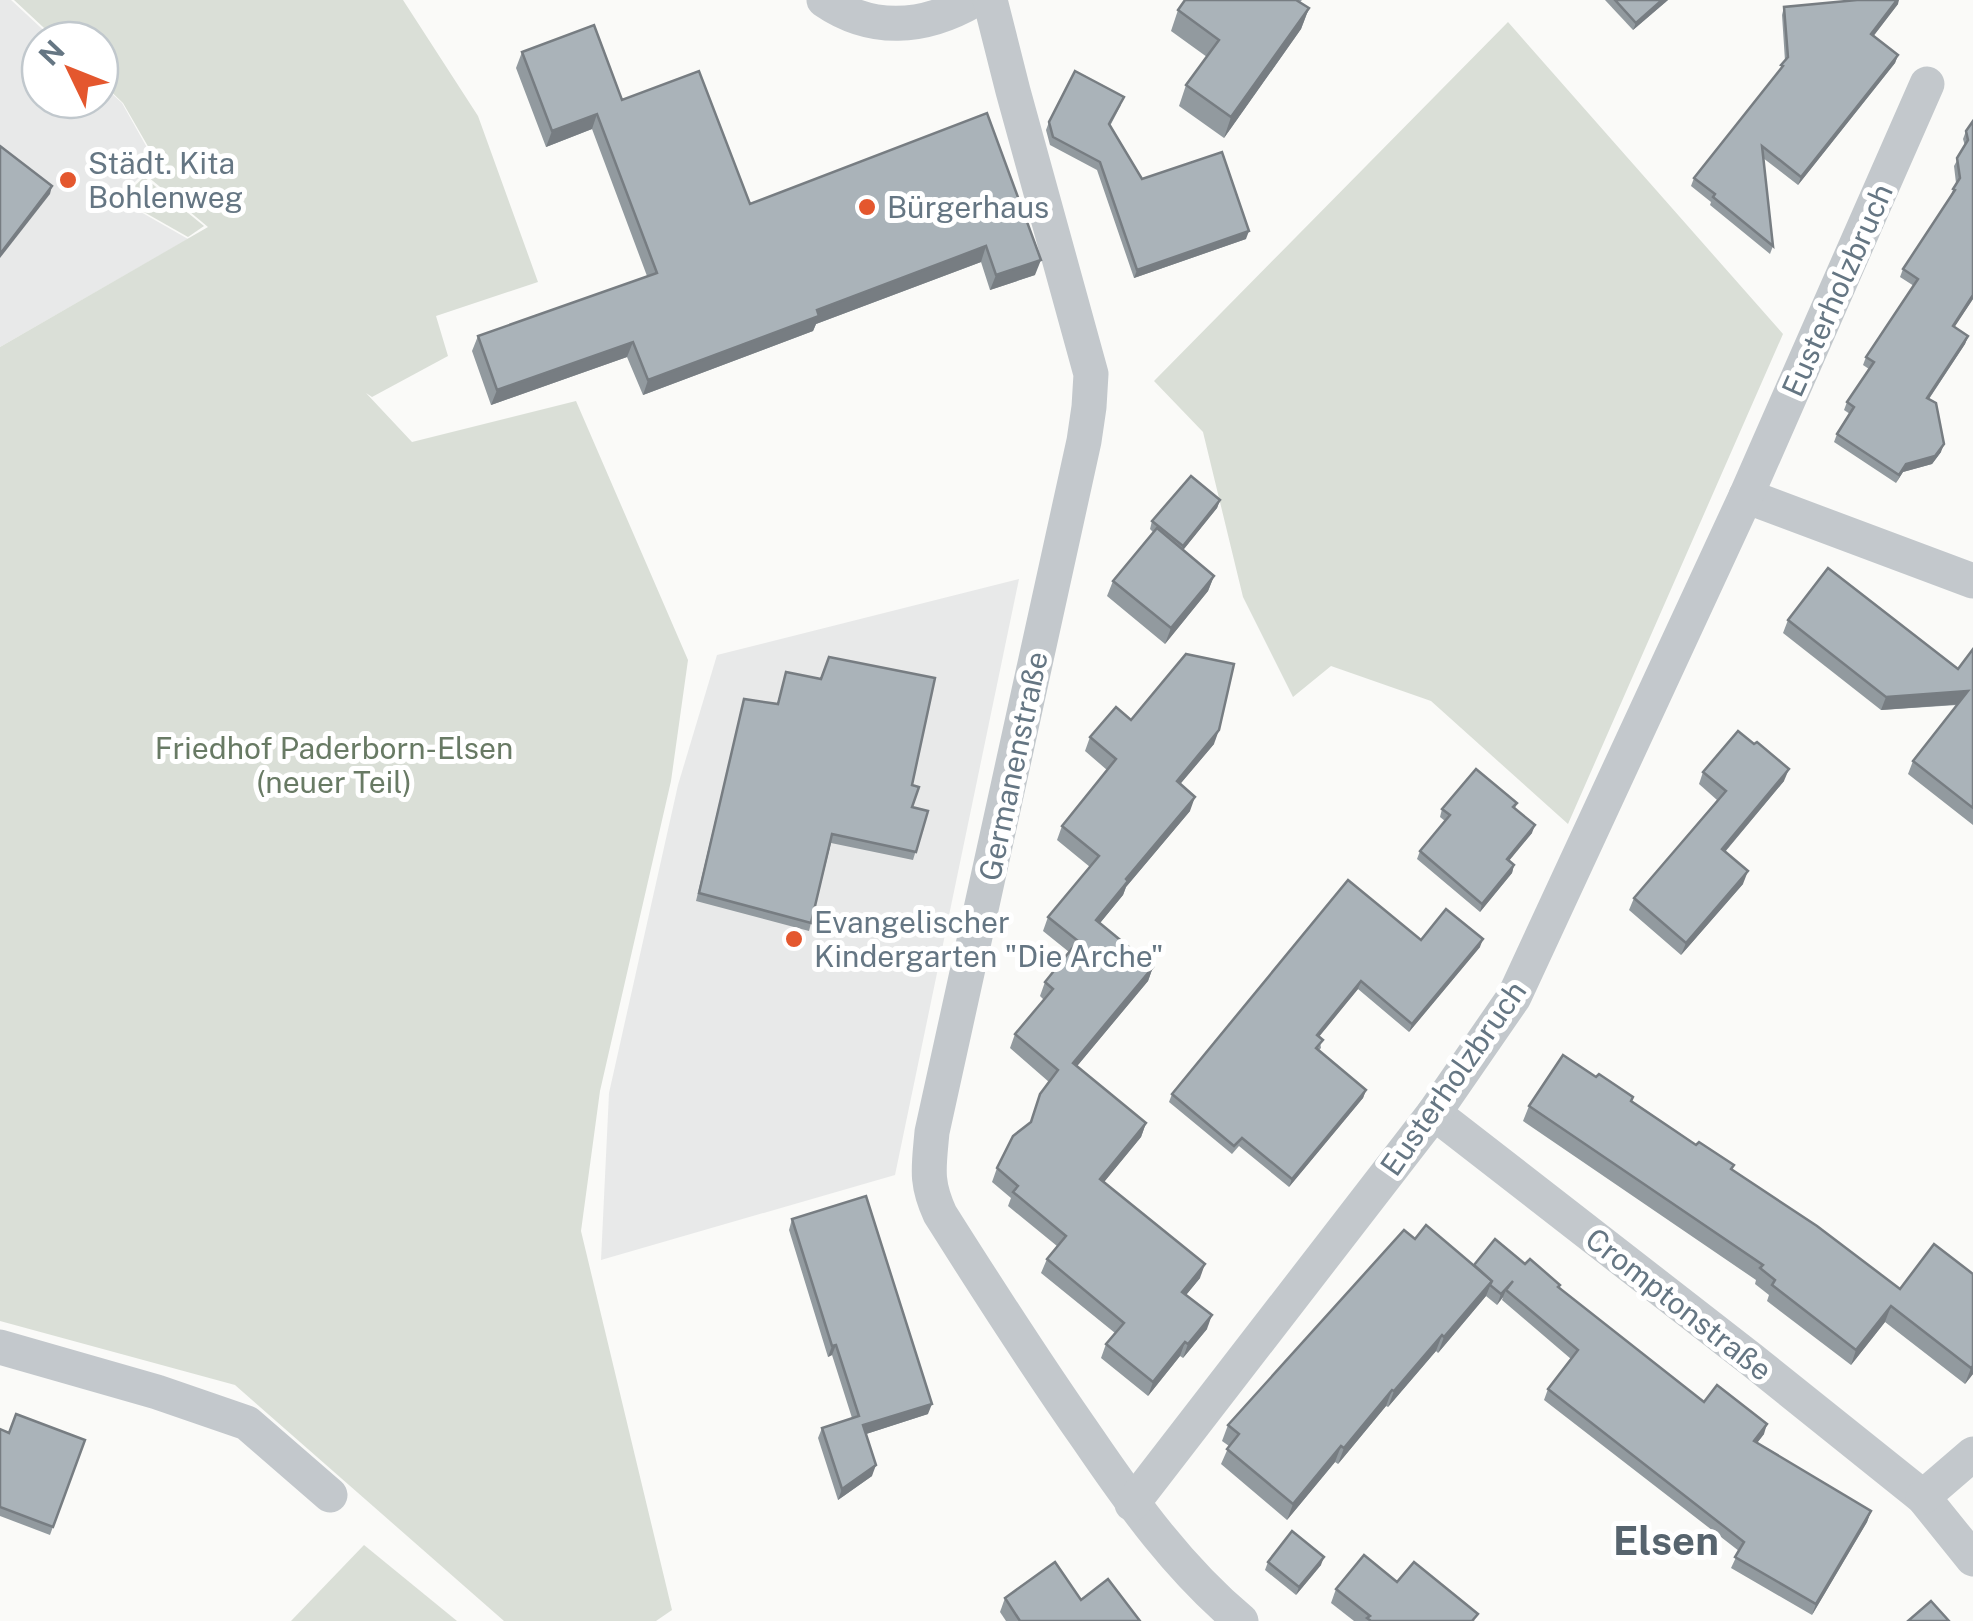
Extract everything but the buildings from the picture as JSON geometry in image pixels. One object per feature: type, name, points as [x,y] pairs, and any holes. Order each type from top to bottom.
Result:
[{"type":"street","points":[[824,0],[861,20],[882,24],[955,11],[974,0]]},
{"type":"street","name":"Germanenstraße","points":[[990,0],[1091,374],[1089,407],[1063,539],[932,1132],[930,1192],[940,1214],[1040,1370],[1132,1504],[1190,1572],[1241,1621]]},
{"type":"street","name":"Eusterholzbruch","points":[[1132,1504],[1434,1113],[1514,997],[1746,496],[1928,84]]},
{"type":"street","points":[[1746,496],[1973,581]]},
{"type":"street","name":"Cromptonstraße","points":[[1434,1113],[1923,1497],[1973,1559]]},
{"type":"street","points":[[0,1347],[247,1423],[330,1495]]},
{"type":"street","points":[[1923,1497],[1973,1454]]},
{"type":"shaded area","name":"Städt. Kita Bohlenweg","points":[[0,0],[11,0],[32,20],[20,20],[20,120],[120,120],[120,101],[155,162],[118,199],[188,239],[0,347]]},
{"type":"shaded area","name":"Evangelischer Kindergarten \"Die Arche\"","points":[[1019,579],[895,1175],[601,1260],[609,1093],[678,785],[717,655]]},
{"type":"green space","name":"Friedhof Paderborn-Elsen (neuer Teil)","points":[[14,0],[403,0],[478,116],[538,282],[436,316],[448,356],[372,397],[366,393],[412,442],[576,401],[688,660],[671,781],[600,1091],[581,1231],[672,1610],[656,1621],[504,1621],[235,1385],[0,1321],[0,347],[208,227],[147,176],[157,162],[120,100],[120,20],[36,20]]},
{"type":"green space","points":[[1508,22],[1783,334],[1568,824],[1431,701],[1331,666],[1293,697],[1243,597],[1203,432],[1154,381]]},
{"type":"green space","points":[[144,177],[204,226],[188,237],[121,199]]},
{"type":"green space","points":[[364,1545],[457,1621],[291,1621]]},
{"type":"place","name":"Städt. Kita Bohlenweg","points":[[68,180]]},
{"type":"place","name":"Bürgerhaus","points":[[867,207]]},
{"type":"place","name":"Evangelischer Kindergarten \"Die Arche\"","points":[[794,939]]},
{"type":"district","name":"Elsen","points":[[1666,1540]]}]
